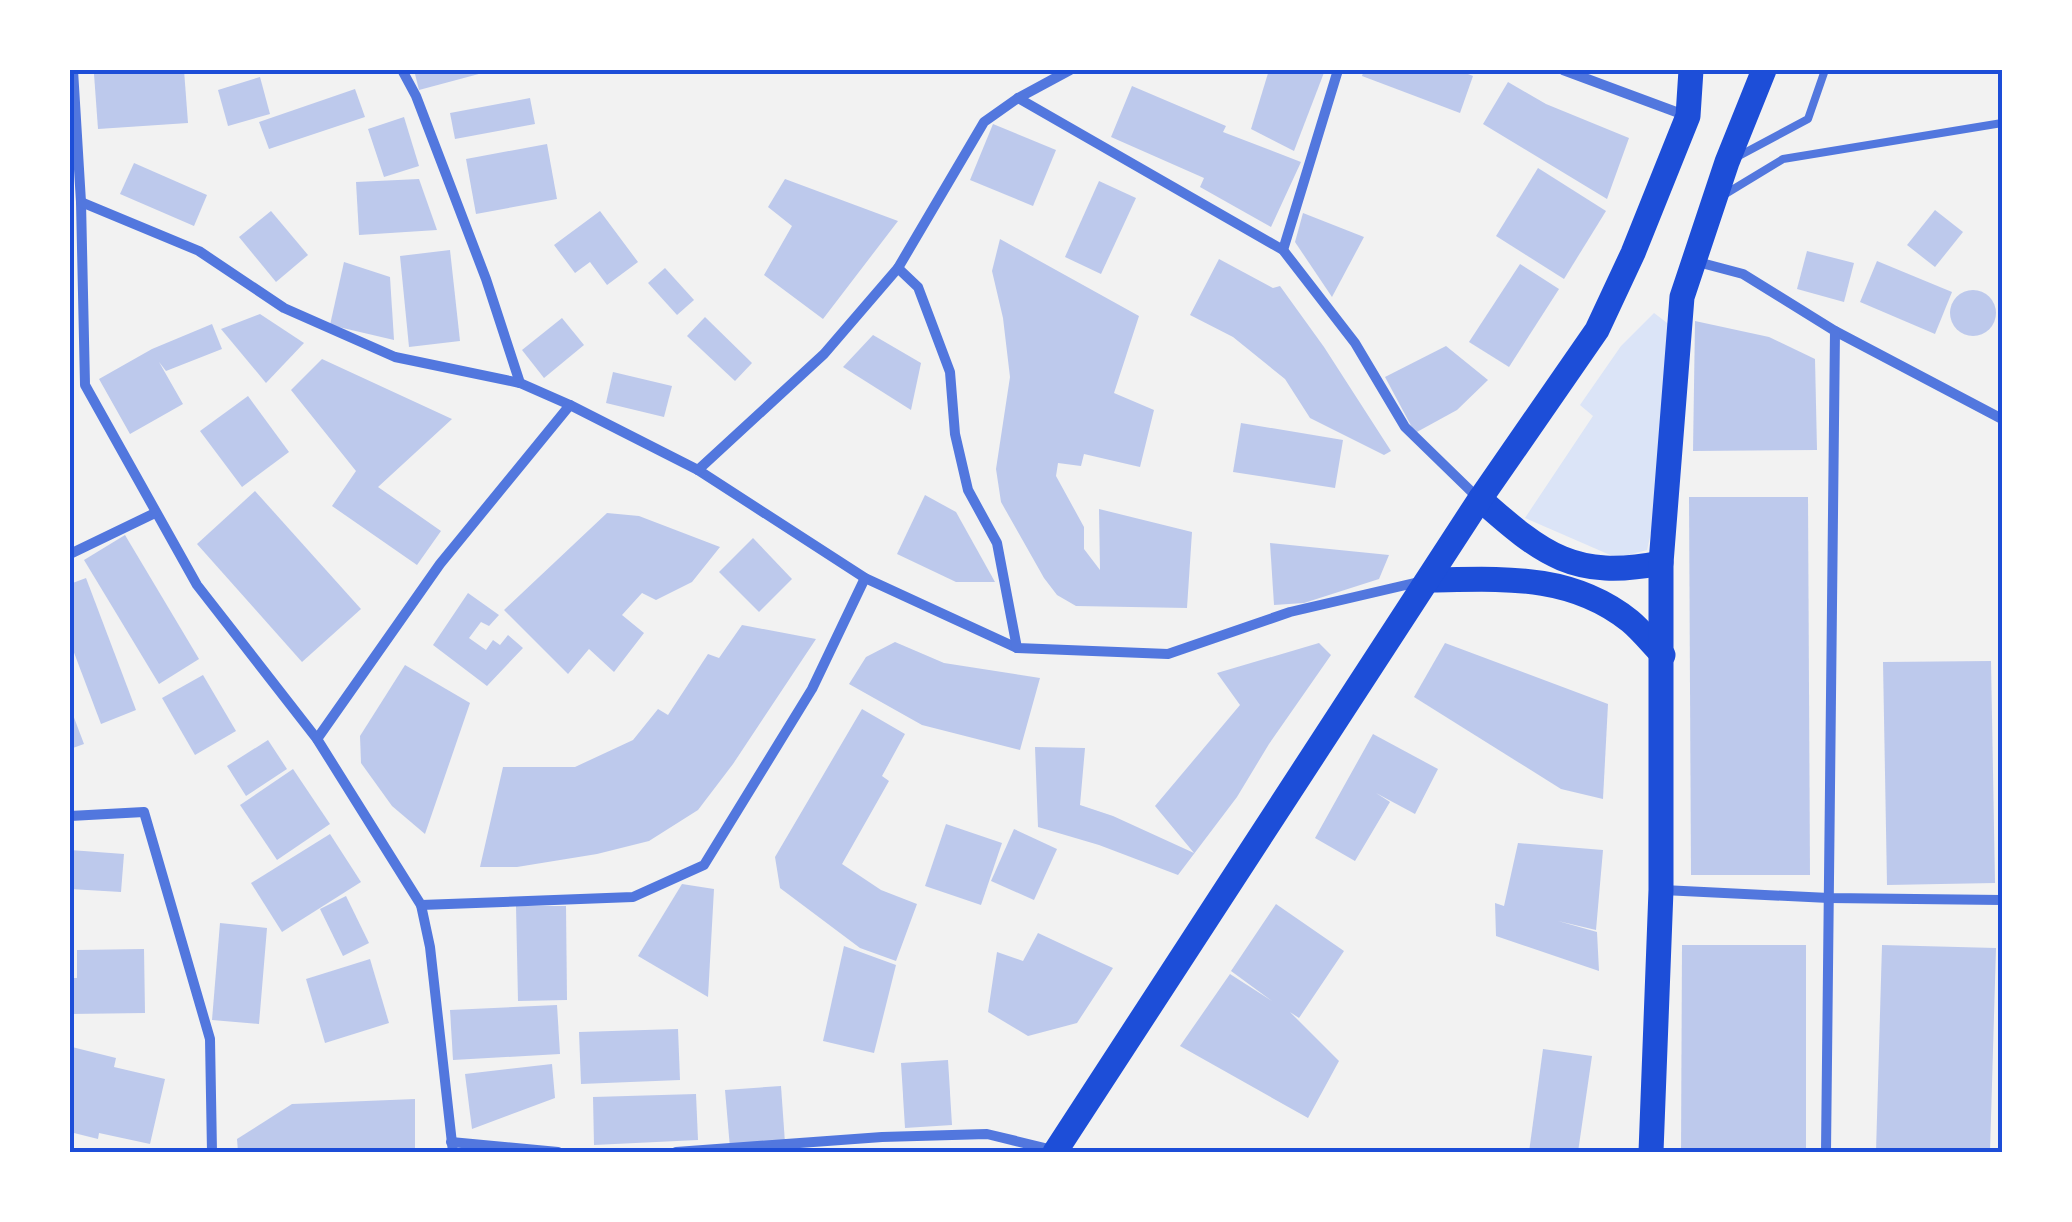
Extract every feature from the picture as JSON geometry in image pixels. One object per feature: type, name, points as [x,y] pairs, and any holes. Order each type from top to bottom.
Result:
[{"type":"main road","points":[[1056,1151],[1480,500],[1596,330],[1633,253],[1688,116],[1691,70]]},
{"type":"main road","points":[[1651,1152],[1662,890],[1661,564],[1682,297],[1727,162],[1764,70]]},
{"type":"main road","points":[[1480,500],[1518,533],[1552,555],[1598,570],[1630,570],[1661,564]]},
{"type":"main road","points":[[1428,580],[1534,579],[1588,596],[1630,621],[1663,655]]},
{"type":"street","points":[[73,70],[85,385],[197,585],[317,739],[421,905],[430,947],[452,1147],[558,1152]]},
{"type":"street","points":[[402,70],[416,96],[486,278],[520,383]]},
{"type":"street","points":[[698,470],[824,354],[898,268],[984,122],[1070,70]]},
{"type":"street","points":[[1283,250],[1338,70]]},
{"type":"street","points":[[1563,70],[1688,116]]},
{"type":"street","points":[[1018,98],[1283,250],[1356,343],[1406,427],[1480,500]]},
{"type":"street","points":[[81,202],[199,251],[284,308],[394,357],[520,383],[570,405],[698,470],[866,578],[1018,648],[1168,654],[1290,612],[1428,580]]},
{"type":"street","points":[[1694,261],[1743,274],[1835,331],[2002,419]]},
{"type":"street","points":[[898,268],[918,288],[950,372],[955,434],[968,490],[997,543],[1018,648]]},
{"type":"street","points":[[1826,1152],[1835,331]]},
{"type":"street","points":[[70,385],[85,385]]},
{"type":"street","points":[[317,739],[440,564],[570,405]]},
{"type":"street","points":[[70,554],[156,512]]},
{"type":"street","points":[[421,905],[633,897],[704,864],[812,689],[866,578]]},
{"type":"street","points":[[70,816],[144,812],[210,1039],[212,1152]]},
{"type":"street","points":[[1662,890],[1828,898],[2002,900]]},
{"type":"street","points":[[676,1152],[882,1137],[987,1134],[1056,1151]]},
{"type":"lane","points":[[1727,162],[1808,120],[1825,70]]},
{"type":"lane","points":[[1714,201],[1782,159],[2002,123]]},
{"type":"shaded area","points":[[1654,313],[1675,329],[1662,484],[1647,550],[1617,558],[1525,518],[1593,416],[1580,405],[1621,346]]},
{"type":"building","points":[[184,70],[188,123],[98,129],[94,74]]},
{"type":"building","points":[[414,70],[490,70],[490,71],[419,90]]},
{"type":"building","points":[[1269,70],[1325,70],[1294,151],[1251,129]]},
{"type":"building","points":[[1364,70],[1458,70],[1473,76],[1460,113],[1362,76]]},
{"type":"building","points":[[260,77],[270,114],[228,126],[218,90]]},
{"type":"building","points":[[1508,82],[1546,104],[1629,138],[1607,199],[1483,124]]},
{"type":"building","points":[[1132,86],[1226,126],[1223,132],[1301,162],[1271,227],[1200,187],[1204,178],[1111,137]]},
{"type":"building","points":[[355,89],[365,117],[269,149],[259,122]]},
{"type":"building","points":[[530,98],[535,124],[455,139],[450,113]]},
{"type":"building","points":[[404,117],[419,166],[384,177],[368,129]]},
{"type":"building","points":[[993,124],[1056,150],[1033,206],[970,180]]},
{"type":"building","points":[[547,144],[557,199],[476,214],[466,159]]},
{"type":"building","points":[[134,163],[207,195],[194,226],[120,194]]},
{"type":"building","points":[[1538,168],[1606,211],[1564,279],[1496,236]]},
{"type":"building","points":[[419,179],[437,230],[359,235],[356,182]]},
{"type":"building","points":[[785,179],[898,221],[823,319],[764,275],[792,226],[768,207]]},
{"type":"building","points":[[1099,181],[1136,198],[1101,274],[1065,257]]},
{"type":"building","points":[[1935,210],[1963,232],[1935,267],[1907,245]]},
{"type":"building","points":[[271,211],[308,255],[276,282],[239,237]]},
{"type":"building","points":[[600,211],[638,262],[607,285],[590,262],[575,273],[554,245]]},
{"type":"building","points":[[1303,213],[1364,237],[1332,297],[1295,242]]},
{"type":"building","points":[[1000,239],[1139,316],[1114,393],[1154,410],[1140,467],[1084,454],[1081,466],[1058,463],[1056,476],[1084,527],[1084,549],[1100,570],[1099,509],[1192,532],[1187,608],[1076,606],[1057,595],[1044,578],[1001,502],[996,469],[1010,377],[992,271]]},
{"type":"building","points":[[450,250],[460,341],[409,347],[400,256]]},
{"type":"building","points":[[1807,251],[1854,263],[1844,302],[1797,289]]},
{"type":"building","points":[[1219,259],[1273,288],[1280,286],[1391,451],[1384,455],[1310,418],[1285,379],[1233,337],[1190,315]]},
{"type":"building","points":[[1877,261],[1952,292],[1935,334],[1860,302]]},
{"type":"building","points":[[344,262],[390,277],[394,340],[330,325]]},
{"type":"building","points":[[1520,264],[1559,289],[1509,367],[1469,342]]},
{"type":"building","points":[[665,268],[694,300],[677,315],[648,283]]},
{"type":"building","points":[[1973,290],[1989,297],[1996,313],[1989,329],[1973,336],[1957,329],[1950,313],[1957,297]]},
{"type":"building","points":[[260,314],[304,343],[266,383],[221,329]]},
{"type":"building","points":[[705,317],[752,363],[735,381],[687,336]]},
{"type":"building","points":[[562,318],[584,345],[544,378],[522,350]]},
{"type":"building","points":[[1695,321],[1769,337],[1815,359],[1817,450],[1693,451]]},
{"type":"building","points":[[212,324],[222,349],[166,371],[159,362],[183,404],[130,434],[99,379],[152,349]]},
{"type":"building","points":[[873,335],[921,363],[911,410],[843,367]]},
{"type":"building","points":[[1446,346],[1488,380],[1457,410],[1415,433],[1385,377]]},
{"type":"building","points":[[322,359],[452,419],[378,487],[441,531],[417,565],[332,506],[356,471],[291,390]]},
{"type":"building","points":[[613,372],[672,386],[664,417],[606,403]]},
{"type":"building","points":[[248,396],[289,452],[242,487],[200,431]]},
{"type":"building","points":[[1241,423],[1343,440],[1335,488],[1233,472]]},
{"type":"building","points":[[255,491],[361,609],[302,662],[197,544]]},
{"type":"building","points":[[925,495],[956,512],[995,582],[956,582],[897,554]]},
{"type":"building","points":[[1689,497],[1808,497],[1810,875],[1691,875]]},
{"type":"building","points":[[607,513],[639,516],[720,547],[692,582],[656,600],[642,593],[622,615],[644,633],[614,672],[589,649],[568,674],[504,610]]},
{"type":"building","points":[[125,535],[199,659],[159,684],[84,560]]},
{"type":"building","points":[[753,538],[792,579],[759,612],[719,572]]},
{"type":"building","points":[[1270,543],[1389,555],[1379,579],[1304,603],[1274,605]]},
{"type":"building","points":[[86,578],[136,710],[101,724],[70,642],[70,584]]},
{"type":"building","points":[[468,593],[499,615],[489,626],[481,622],[469,638],[486,650],[493,640],[500,645],[508,635],[523,648],[487,686],[433,645]]},
{"type":"building","points":[[742,625],[816,639],[698,810],[649,841],[517,867],[480,867],[503,767],[575,767],[633,740],[658,709],[668,715],[708,654],[719,658]]},
{"type":"building","points":[[895,642],[944,663],[1040,678],[1020,750],[922,725],[849,684],[866,657]]},
{"type":"building","points":[[1319,643],[1331,655],[1237,797],[1178,875],[1038,827],[1035,747],[1085,748],[1080,805],[1194,853],[1155,806],[1240,705],[1217,673]]},
{"type":"building","points":[[1445,643],[1608,704],[1603,799],[1561,789],[1414,697]]},
{"type":"building","points":[[1991,661],[1995,883],[1887,885],[1883,662]]},
{"type":"building","points":[[405,665],[470,703],[425,834],[392,806],[361,763],[360,736]]},
{"type":"building","points":[[203,675],[236,731],[195,755],[162,698]]},
{"type":"building","points":[[70,707],[84,744],[70,749]]},
{"type":"building","points":[[862,709],[905,734],[882,776],[889,781],[842,864],[881,890],[917,904],[896,961],[860,948],[780,888],[775,857]]},
{"type":"building","points":[[1373,734],[1438,769],[1415,814],[1376,793],[1390,802],[1355,861],[1315,838]]},
{"type":"building","points":[[268,740],[287,769],[246,796],[227,766]]},
{"type":"building","points":[[293,769],[330,824],[277,860],[240,805]]},
{"type":"building","points":[[946,824],[1002,843],[981,905],[925,886]]},
{"type":"building","points":[[1014,829],[1057,849],[1034,900],[991,881]]},
{"type":"building","points":[[330,834],[361,882],[282,932],[251,883]]},
{"type":"building","points":[[1518,843],[1603,850],[1596,930],[1558,921],[1597,932],[1599,971],[1496,936],[1495,903],[1504,906]]},
{"type":"building","points":[[70,850],[124,854],[121,892],[70,889]]},
{"type":"building","points":[[682,884],[714,889],[708,997],[638,956]]},
{"type":"building","points":[[346,896],[369,943],[343,956],[320,909]]},
{"type":"building","points":[[1276,904],[1344,951],[1299,1018],[1290,1012],[1339,1061],[1308,1118],[1180,1046],[1230,974],[1272,1001],[1231,971]]},
{"type":"building","points":[[516,906],[566,906],[567,1000],[518,1001]]},
{"type":"building","points":[[220,923],[267,928],[259,1024],[212,1020]]},
{"type":"building","points":[[1038,933],[1113,968],[1077,1023],[1028,1036],[988,1012],[997,952],[1023,961]]},
{"type":"building","points":[[1682,945],[1806,945],[1806,1152],[1681,1152]]},
{"type":"building","points":[[1882,945],[1996,948],[1990,1152],[1876,1152]]},
{"type":"building","points":[[844,946],[896,965],[874,1053],[823,1041]]},
{"type":"building","points":[[144,949],[145,1013],[70,1014],[70,978],[77,978],[77,950]]},
{"type":"building","points":[[370,959],[389,1023],[325,1043],[306,979]]},
{"type":"building","points":[[557,1005],[560,1054],[453,1060],[450,1010]]},
{"type":"building","points":[[678,1029],[680,1080],[581,1084],[579,1032]]},
{"type":"building","points":[[72,1047],[116,1058],[114,1067],[165,1079],[150,1144],[99,1133],[98,1139],[70,1132]]},
{"type":"building","points":[[1543,1049],[1592,1056],[1578,1152],[1529,1152]]},
{"type":"building","points":[[948,1060],[952,1125],[905,1128],[901,1063]]},
{"type":"building","points":[[552,1064],[555,1098],[472,1129],[465,1074]]},
{"type":"building","points":[[781,1086],[785,1143],[730,1148],[725,1090]]},
{"type":"building","points":[[696,1094],[698,1140],[594,1145],[593,1097]]},
{"type":"building","points":[[415,1099],[415,1152],[238,1152],[237,1139],[292,1104]]}]
